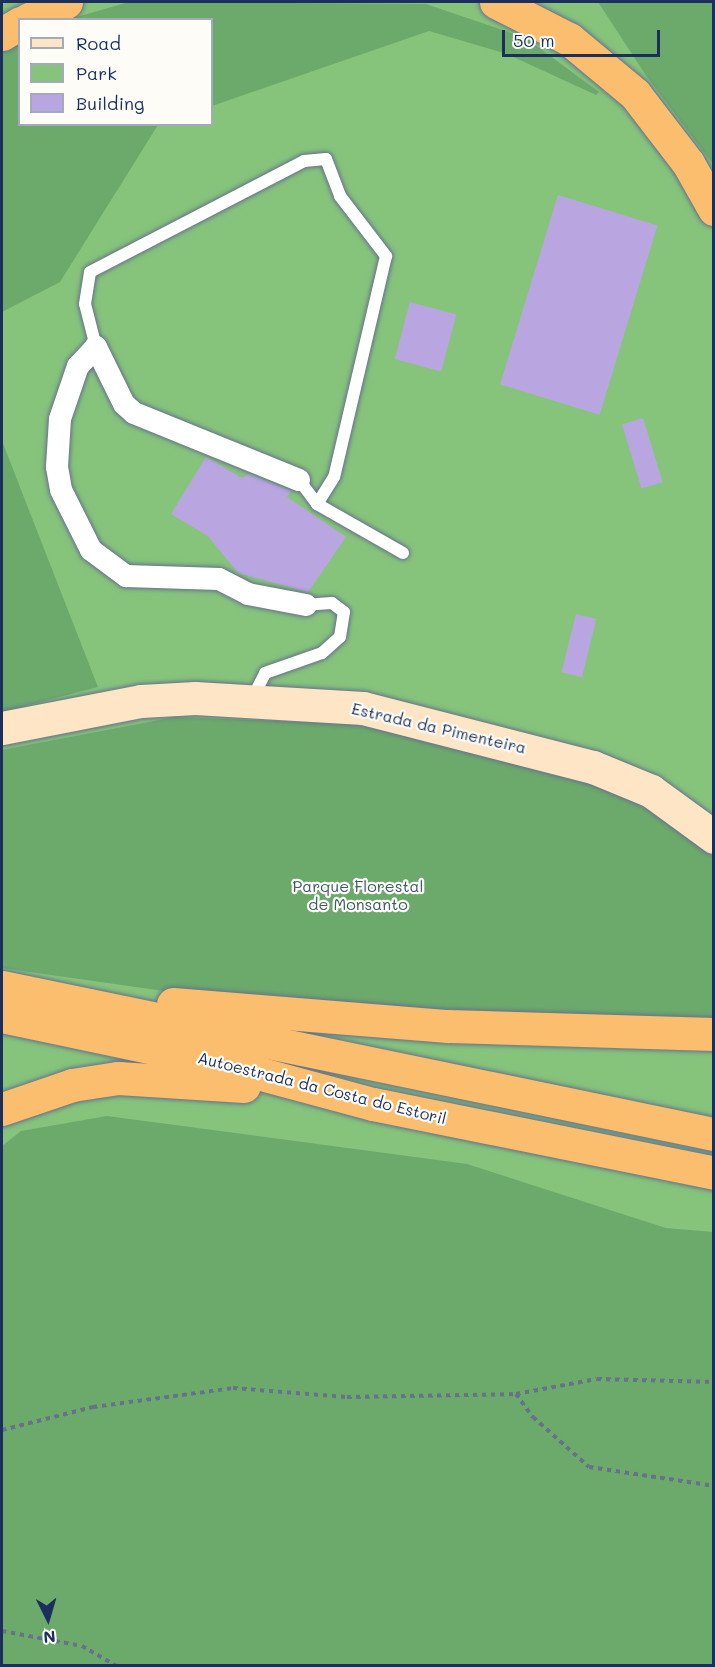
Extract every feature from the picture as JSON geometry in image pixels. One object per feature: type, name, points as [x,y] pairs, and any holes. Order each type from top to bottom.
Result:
[{"type":"highway","points":[[31,18],[66,2]]},
{"type":"highway","points":[[496,2],[569,39],[635,94],[688,163],[714,210]]},
{"type":"highway","points":[[2,34],[18,25]]},
{"type":"highway","points":[[2,982],[334,1019],[714,1034]]},
{"type":"highway","name":"Autoestrada da Costa do Estoril","points":[[2,987],[714,1134]]},
{"type":"highway","name":"Autoestrada da Costa do Estoril","points":[[2,1016],[202,1058],[373,1104],[714,1173]]},
{"type":"highway","points":[[2,1109],[72,1085],[118,1078],[202,1081],[373,1104]]},
{"type":"main road","name":"Estrada da Pimenteira","points":[[2,728],[141,701],[253,698],[363,708],[593,767],[651,791],[714,837]]},
{"type":"street","points":[[299,480],[134,413],[124,404],[96,347],[78,366],[65,396],[57,467],[69,508],[91,550],[126,576],[219,579],[248,594],[306,605]]},
{"type":"lane","points":[[96,347],[85,304],[90,272],[304,161],[326,159],[340,196],[386,256],[334,477],[317,504]]},
{"type":"lane","points":[[299,480],[317,504],[403,553]]},
{"type":"lane","points":[[253,698],[265,673],[322,653],[340,637],[344,612],[332,603],[306,605]]},
{"type":"path","points":[[2,1430],[93,1407],[233,1388],[347,1397],[516,1394],[597,1379],[714,1382]]},
{"type":"path","points":[[516,1394],[533,1417],[589,1467],[714,1486]]},
{"type":"path","points":[[2,1630],[82,1646],[116,1665]]},
{"type":"green space","name":"Parque Florestal de Monsanto","points":[[2,2],[713,2],[713,1665],[2,1665]]},
{"type":"green space","points":[[129,2],[426,4],[526,38],[599,92],[596,95],[507,54],[429,31],[213,106],[213,18],[73,18]]},
{"type":"green space","points":[[598,2],[713,2],[713,164],[647,77]]},
{"type":"green space","points":[[18,43],[18,126],[157,126],[60,282],[2,312],[2,52]]},
{"type":"green space","points":[[2,441],[98,687],[2,712]]},
{"type":"green space","points":[[175,717],[352,724],[505,759],[614,791],[694,836],[713,857],[713,1026],[234,1001],[2,968],[2,750]]},
{"type":"green space","points":[[107,1116],[467,1164],[666,1228],[713,1232],[713,1665],[2,1665],[2,1146],[21,1131]]},
{"type":"building","points":[[558,195],[657,225],[600,415],[500,384]]},
{"type":"building","points":[[410,302],[456,314],[441,371],[395,359]]},
{"type":"building","points":[[643,418],[663,482],[642,489],[622,424]]},
{"type":"building","points":[[206,457],[242,478],[249,474],[291,491],[287,497],[346,537],[308,592],[238,573],[208,536],[171,514]]},
{"type":"building","points":[[576,614],[596,619],[582,677],[561,672]]}]
